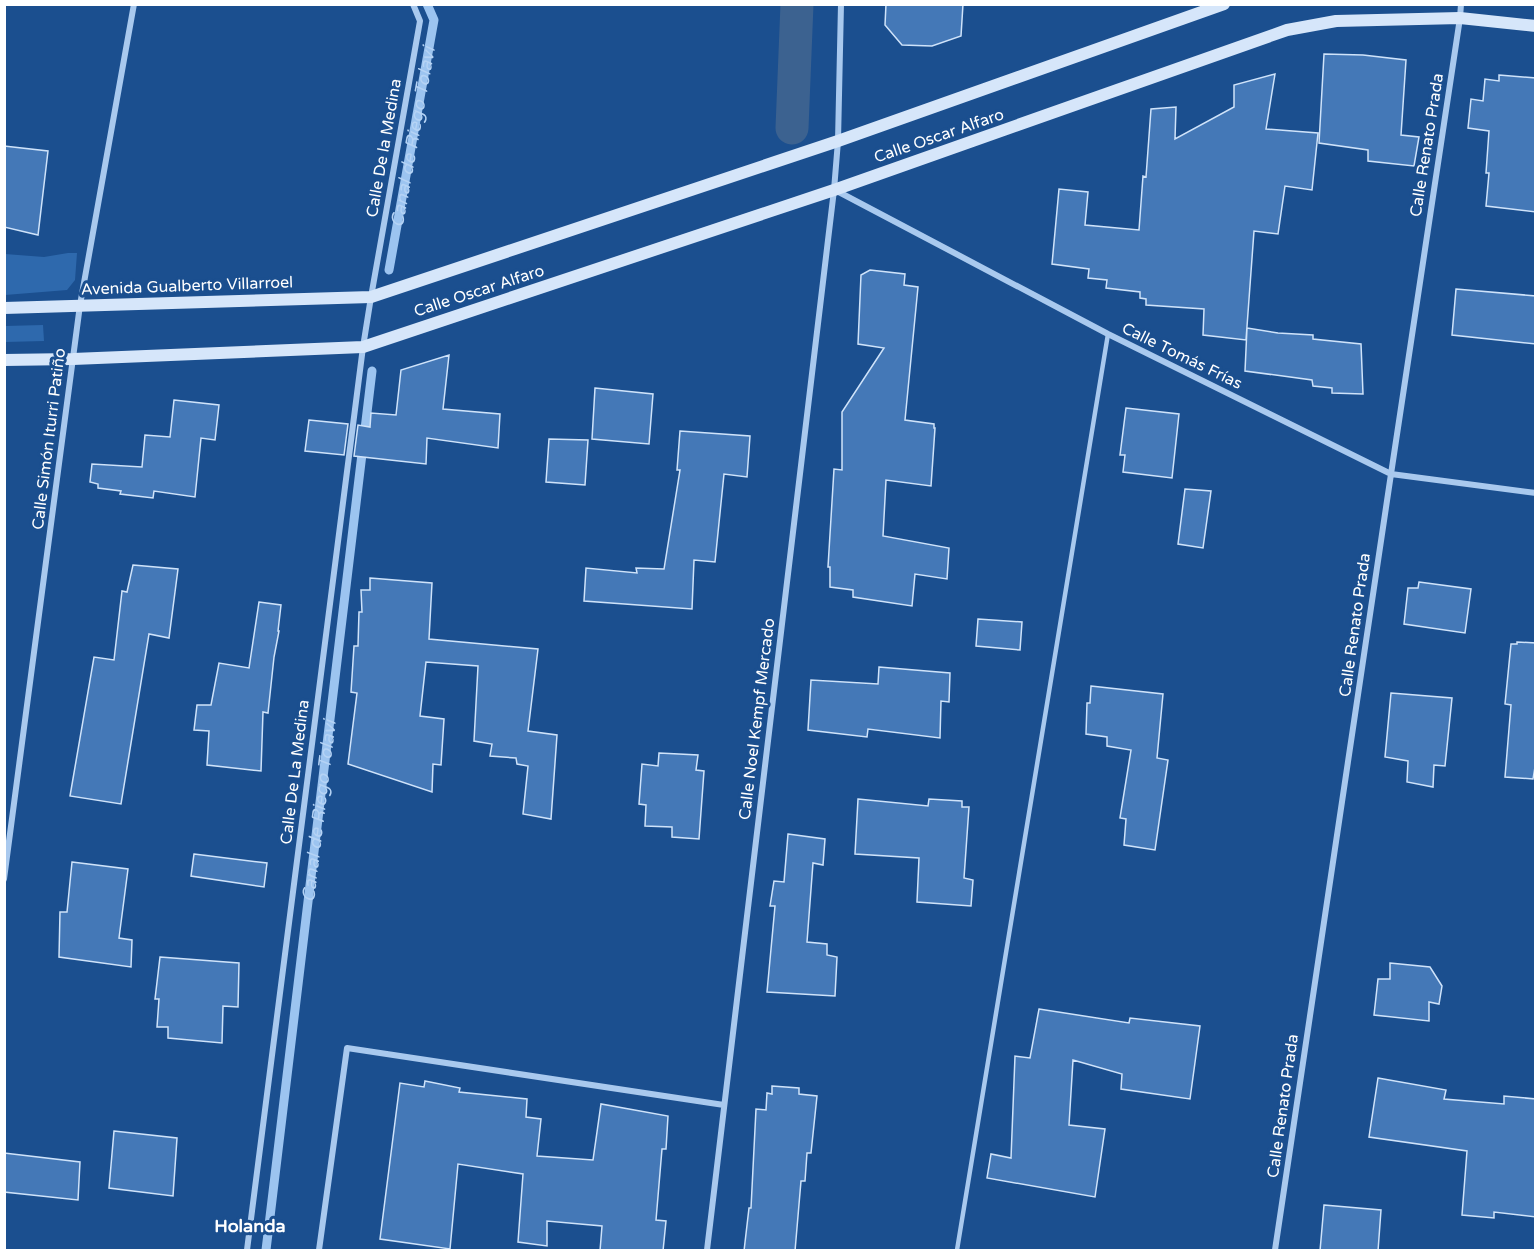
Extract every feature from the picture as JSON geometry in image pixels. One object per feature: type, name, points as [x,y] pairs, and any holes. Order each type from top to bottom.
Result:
[{"type":"main road","name":"Calle Oscar Alfaro","points":[[371,297],[838,141],[1224,4]]},
{"type":"main road","name":"Calle Oscar Alfaro","points":[[363,347],[834,190],[1287,30],[1336,21],[1460,18],[1536,26]]},
{"type":"main road","name":"Avenida Gualberto Villarroel","points":[[4,308],[371,297]]},
{"type":"main road","points":[[4,360],[363,347]]},
{"type":"street","name":"Calle Simón Iturri Patiño","points":[[4,879],[80,305],[134,4]]},
{"type":"street","name":"Calle De la Medina","points":[[371,297],[420,21],[413,4]]},
{"type":"street","name":"Calle Noel Kempf Mercado","points":[[707,1251],[834,190],[838,141],[841,4]]},
{"type":"street","name":"Calle Renato Prada","points":[[1275,1251],[1461,4]]},
{"type":"street","name":"Calle Tomás Frías","points":[[834,190],[1108,334],[1391,474],[1536,493]]},
{"type":"street","name":"Calle De La Medina","points":[[246,1251],[371,297]]},
{"type":"street","points":[[319,1251],[347,1048],[724,1105]]},
{"type":"lane","points":[[957,1251],[1108,334]]},
{"type":"shaded area","points":[[77,253],[75,280],[67,290],[5,295],[5,254],[44,257]]},
{"type":"shaded area","points":[[43,325],[44,341],[5,342],[5,326]]},
{"type":"building","points":[[886,4],[963,4],[961,36],[932,46],[902,45],[885,25]]},
{"type":"building","points":[[1324,54],[1363,55],[1406,60],[1401,135],[1419,137],[1414,166],[1368,161],[1368,150],[1319,143]]},
{"type":"building","points":[[1275,74],[1266,129],[1318,133],[1312,190],[1285,186],[1278,234],[1254,231],[1246,340],[1203,335],[1204,309],[1146,305],[1146,299],[1140,298],[1140,292],[1106,288],[1107,280],[1088,278],[1089,269],[1052,264],[1059,189],[1088,192],[1085,225],[1139,230],[1151,109],[1176,107],[1175,139],[1234,107],[1234,85]]},
{"type":"building","points":[[1499,75],[1536,78],[1536,212],[1486,206],[1489,131],[1468,128],[1471,99],[1483,101],[1485,79],[1499,81]]},
{"type":"building","points":[[4,146],[48,151],[38,235],[4,227]]},
{"type":"building","points":[[870,270],[905,274],[904,285],[918,287],[905,420],[934,424],[931,486],[886,480],[883,536],[949,548],[947,579],[915,574],[912,606],[853,597],[853,590],[830,587],[830,567],[828,567],[834,469],[842,470],[842,412],[884,348],[858,344],[861,275]]},
{"type":"building","points":[[1456,289],[1536,296],[1536,344],[1452,335]]},
{"type":"building","points":[[1247,328],[1313,335],[1313,339],[1361,344],[1363,394],[1332,393],[1332,388],[1313,386],[1312,380],[1245,371]]},
{"type":"building","points":[[449,355],[443,409],[500,414],[498,448],[427,438],[426,464],[354,456],[358,425],[370,427],[371,413],[396,415],[401,370]]},
{"type":"building","points":[[595,388],[653,394],[649,444],[592,439]]},
{"type":"building","points":[[174,400],[219,405],[215,440],[201,438],[195,497],[154,491],[153,498],[120,494],[121,491],[98,488],[98,484],[90,482],[92,464],[142,467],[145,435],[170,437]]},
{"type":"building","points":[[1126,408],[1179,414],[1172,478],[1123,472],[1125,455],[1120,455]]},
{"type":"building","points":[[309,420],[348,424],[344,455],[305,451]]},
{"type":"building","points":[[680,431],[750,436],[747,477],[724,474],[715,562],[694,560],[692,609],[584,601],[586,568],[637,573],[636,568],[664,569],[680,470],[677,470]]},
{"type":"building","points":[[549,439],[588,440],[585,485],[546,482]]},
{"type":"building","points":[[1185,489],[1211,491],[1203,548],[1178,544]]},
{"type":"building","points":[[133,565],[178,569],[169,638],[149,634],[121,804],[70,796],[94,657],[114,660],[122,591],[127,592]]},
{"type":"building","points":[[370,578],[432,583],[429,639],[538,649],[528,731],[557,735],[551,819],[523,814],[528,766],[517,764],[516,758],[490,756],[492,744],[474,741],[478,666],[426,662],[420,716],[444,719],[441,765],[433,764],[432,792],[348,764],[357,693],[351,692],[354,646],[358,646],[359,612],[362,612],[361,590],[370,590]]},
{"type":"building","points":[[1419,582],[1471,589],[1465,633],[1404,624],[1408,588],[1418,588]]},
{"type":"building","points":[[259,602],[281,605],[268,713],[263,712],[261,771],[207,765],[209,731],[194,730],[197,705],[211,705],[219,663],[249,668]]},
{"type":"building","points":[[978,619],[1022,622],[1020,650],[976,646]]},
{"type":"building","points":[[1517,642],[1536,643],[1536,761],[1533,779],[1505,777],[1511,705],[1505,704],[1511,644],[1517,644]]},
{"type":"building","points":[[879,667],[950,673],[949,702],[941,701],[940,738],[868,729],[867,737],[808,730],[811,680],[878,684]]},
{"type":"building","points":[[1091,686],[1163,694],[1157,758],[1168,760],[1155,850],[1124,845],[1126,819],[1120,818],[1131,750],[1107,746],[1107,737],[1086,734],[1087,703],[1090,703]]},
{"type":"building","points":[[1391,693],[1452,698],[1445,766],[1434,765],[1433,787],[1407,782],[1408,761],[1385,757]]},
{"type":"building","points":[[659,753],[698,755],[696,770],[704,771],[699,839],[672,837],[672,827],[645,826],[646,805],[639,804],[642,764],[658,766]]},
{"type":"building","points":[[858,799],[928,806],[929,799],[962,801],[962,807],[969,807],[964,878],[973,880],[971,906],[917,902],[919,858],[855,854]]},
{"type":"building","points":[[788,834],[825,839],[823,865],[813,863],[807,942],[827,944],[827,955],[837,957],[835,996],[767,992],[775,906],[770,906],[774,881],[784,882]]},
{"type":"building","points":[[194,854],[267,863],[264,887],[191,876]]},
{"type":"building","points":[[72,862],[128,869],[119,938],[132,940],[131,967],[59,957],[60,912],[67,912]]},
{"type":"building","points":[[160,957],[239,963],[238,1007],[223,1006],[222,1043],[168,1038],[168,1027],[157,1027],[159,999],[155,999]]},
{"type":"building","points":[[1390,963],[1430,967],[1442,986],[1439,1004],[1429,1002],[1429,1021],[1374,1015],[1378,979],[1390,979]]},
{"type":"building","points":[[1039,1009],[1129,1023],[1130,1018],[1200,1026],[1190,1099],[1121,1089],[1122,1074],[1073,1060],[1069,1125],[1105,1129],[1095,1197],[987,1178],[991,1154],[1011,1158],[1015,1056],[1030,1058]]},
{"type":"building","points":[[1378,1078],[1446,1090],[1444,1099],[1504,1104],[1504,1096],[1536,1099],[1536,1217],[1494,1212],[1494,1218],[1462,1215],[1467,1151],[1369,1137]]},
{"type":"building","points":[[425,1081],[460,1088],[459,1092],[527,1099],[526,1117],[541,1119],[537,1156],[593,1160],[601,1104],[668,1116],[666,1149],[662,1149],[656,1220],[666,1221],[663,1251],[600,1251],[602,1226],[547,1221],[547,1246],[518,1242],[523,1174],[458,1164],[450,1249],[380,1239],[400,1083],[424,1087]]},
{"type":"building","points":[[772,1086],[799,1088],[799,1094],[817,1096],[811,1153],[807,1153],[805,1181],[801,1181],[795,1251],[744,1251],[749,1208],[751,1208],[756,1109],[766,1110],[767,1093],[772,1094]]},
{"type":"building","points":[[114,1131],[177,1138],[173,1196],[109,1188]]},
{"type":"building","points":[[4,1153],[80,1162],[78,1200],[4,1192]]},
{"type":"building","points":[[1324,1205],[1381,1210],[1378,1251],[1320,1251]]},
{"type":"waterway","name":"Canal de Riego Tolavi","points":[[389,270],[434,20],[427,4]]},
{"type":"waterway","name":"Canal de Riego Tolavi","points":[[792,128],[797,4]]},
{"type":"waterway","name":"Canal de Riego Tolavi","points":[[266,1250],[372,371]]},
{"type":"district","name":"Holanda","points":[[250,1226]]}]
